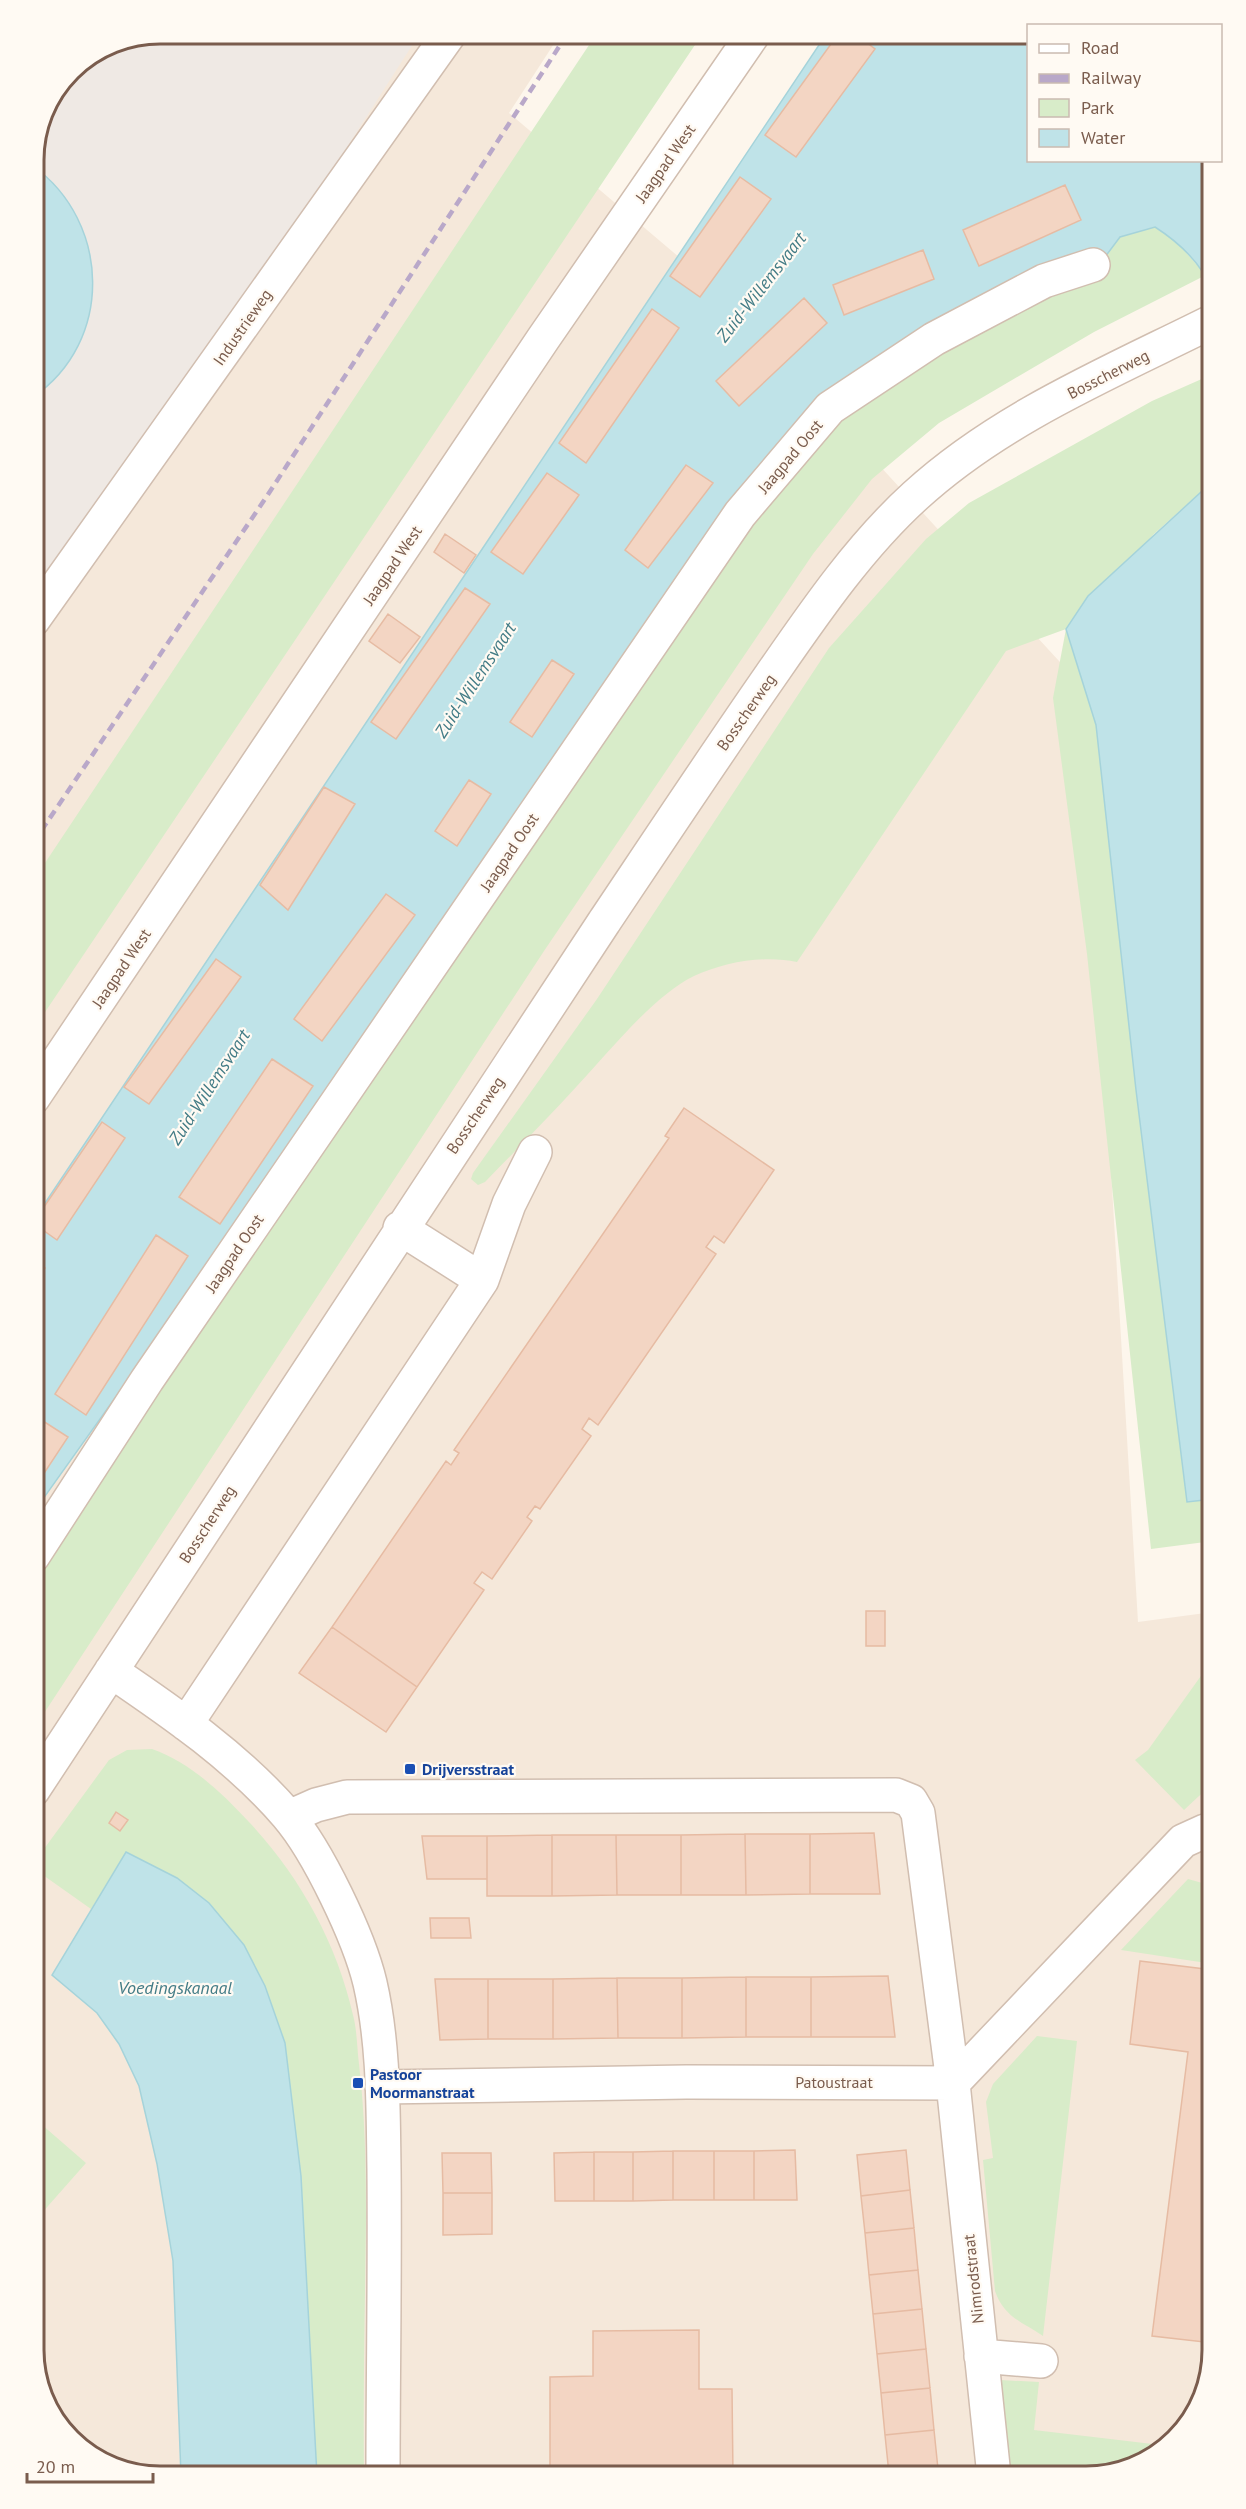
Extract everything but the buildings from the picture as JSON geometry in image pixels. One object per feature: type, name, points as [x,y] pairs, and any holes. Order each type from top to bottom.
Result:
[{"type":"street","name":"Industrieweg","points":[[44,605],[442,44]]},
{"type":"street","name":"Jaagpad West","points":[[44,1082],[530,359],[746,44]]},
{"type":"street","name":"Jaagpad Oost","points":[[44,1539],[147,1380],[740,514],[830,408],[934,339],[1044,281],[1093,265]]},
{"type":"street","name":"Bosscherweg","points":[[44,1773],[399,1228],[710,763],[805,628],[885,526],[943,472],[1004,430],[1080,387],[1202,327]]},
{"type":"street","points":[[186,1724],[482,1280],[509,1204],[535,1152]]},
{"type":"street","points":[[399,1228],[482,1280]]},
{"type":"street","points":[[111,1671],[186,1724],[242,1771],[289,1817],[333,1890],[363,1960],[376,2018],[382,2087],[385,2242],[383,2465]]},
{"type":"street","name":"Nimrodstraat","points":[[289,1817],[316,1805],[347,1797],[896,1795],[911,1801],[918,1813],[953,2083],[993,2466]]},
{"type":"street","points":[[953,2083],[1198,1836]]},
{"type":"street","name":"Patoustraat","points":[[382,2087],[686,2082],[953,2083]]},
{"type":"street","points":[[981,2356],[1041,2361]]},
{"type":"shaded area","points":[[144,44],[554,44],[509,113],[719,291],[1082,686],[1138,1622],[1202,1613],[1202,2365],[1191,2401],[1174,2426],[1157,2442],[1117,2462],[1087,2466],[152,2465],[115,2457],[101,2450],[77,2432],[67,2420],[52,2394],[44,2365],[44,152],[47,129],[55,108],[67,89],[89,67],[115,52]]},
{"type":"shaded area","points":[[144,44],[413,44],[44,621],[44,152],[47,129],[59,101],[72,83],[89,67],[115,52]]},
{"type":"green space","points":[[590,44],[696,44],[44,1014],[44,864]]},
{"type":"green space","points":[[1154,227],[1174,239],[1202,270],[1202,277],[1094,332],[939,423],[872,479],[813,554],[544,951],[44,1713],[44,1555],[809,417],[1104,257],[1120,237]]},
{"type":"green space","points":[[1202,379],[1202,491],[1154,534],[1066,629],[1006,651],[797,962],[771,959],[745,961],[706,971],[679,985],[632,1026],[485,1182],[478,1185],[471,1179],[473,1173],[597,999],[829,648],[926,539],[969,503],[1152,401]]},
{"type":"green space","points":[[1066,629],[1096,725],[1187,1502],[1202,1500],[1202,1542],[1151,1549],[1087,954],[1053,698]]},
{"type":"green space","points":[[1202,1674],[1202,1793],[1184,1810],[1135,1760],[1148,1750]]},
{"type":"green space","points":[[152,1749],[180,1762],[216,1789],[238,1811],[267,1843],[300,1887],[326,1936],[346,1988],[356,2033],[365,2141],[364,2465],[316,2465],[301,2176],[285,2043],[126,1852],[91,1909],[44,1876],[44,1849],[109,1760],[127,1750]]},
{"type":"green space","points":[[1188,1879],[1202,1883],[1202,1962],[1121,1950]]},
{"type":"green space","points":[[1037,2036],[1077,2041],[1043,2336],[1009,2313],[1003,2307],[995,2291],[983,2160],[993,2158],[986,2102],[993,2084]]},
{"type":"green space","points":[[44,2127],[86,2163],[44,2211]]},
{"type":"green space","points":[[1000,2380],[1039,2382],[1034,2430],[1154,2444],[1117,2462],[1087,2466],[1010,2466]]},
{"type":"water","name":"Zuid-Willemsvaart","points":[[820,44],[1027,44],[1027,162],[1202,162],[1202,271],[1189,254],[1155,227],[1120,237],[1105,257],[829,397],[44,1498],[44,1205]]},
{"type":"water","points":[[44,176],[59,190],[77,218],[89,249],[93,282],[89,315],[78,346],[59,374],[44,387]]},
{"type":"water","points":[[1202,491],[1202,1500],[1187,1502],[1136,1090],[1096,725],[1066,629],[1088,596]]},
{"type":"water","name":"Voedingskanaal","points":[[126,1852],[177,1878],[209,1903],[244,1945],[265,1986],[285,2043],[301,2176],[316,2465],[181,2465],[173,2261],[157,2164],[139,2086],[119,2044],[97,2013],[52,1975]]},
{"type":"railway","points":[[44,827],[267,496],[561,44]]},
{"type":"place","name":"Drijversstraat","points":[[410,1769]]},
{"type":"place","name":"Pastoor Moormanstraat","points":[[358,2083]]}]
